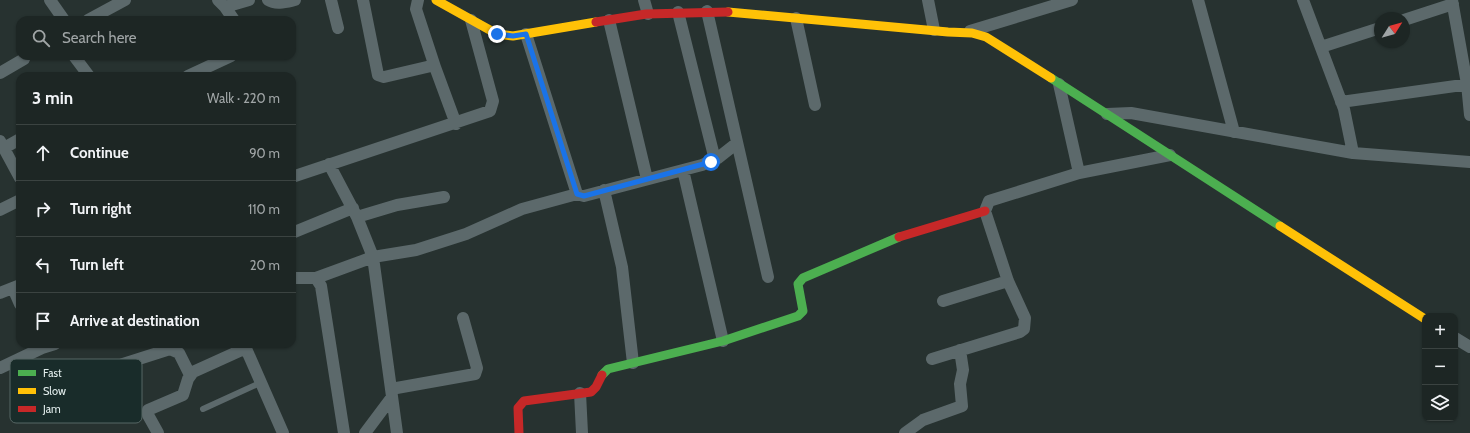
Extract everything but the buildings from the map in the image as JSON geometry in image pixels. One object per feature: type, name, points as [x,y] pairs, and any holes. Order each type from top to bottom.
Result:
[{"type":"street","points":[[50,0],[61,16]]},
{"type":"street","points":[[95,16],[125,0]]},
{"type":"street","points":[[221,3],[249,0]]},
{"type":"street","points":[[268,0],[278,3],[295,0]]},
{"type":"street","points":[[331,0],[338,28]]},
{"type":"street","points":[[363,0],[378,75],[384,78],[431,66],[435,67]]},
{"type":"street","points":[[418,0],[416,9],[456,124]]},
{"type":"street","points":[[436,0],[497,34],[504,36],[526,34],[648,14],[707,11],[934,30],[945,33],[970,31],[1072,0]]},
{"type":"street","points":[[644,0],[648,14]]},
{"type":"street","points":[[928,0],[934,30]]},
{"type":"street","points":[[1198,0],[1234,132]]},
{"type":"street","points":[[1303,0],[1341,102],[1353,153]]},
{"type":"street","points":[[1410,18],[1452,2],[1469,84],[1470,115]]},
{"type":"street","points":[[221,3],[231,16]]},
{"type":"street","points":[[707,11],[768,277]]},
{"type":"street","points":[[678,12],[715,160]]},
{"type":"street","points":[[796,18],[815,105]]},
{"type":"street","points":[[296,175],[485,114],[493,106],[493,101],[471,20]]},
{"type":"street","points":[[609,20],[647,179]]},
{"type":"street","points":[[1321,47],[1374,30]]},
{"type":"street","points":[[970,31],[986,37],[1422,317]]},
{"type":"street","points":[[526,34],[577,194]]},
{"type":"street","points":[[0,73],[21,60]]},
{"type":"street","points":[[77,60],[86,72]]},
{"type":"street","points":[[196,72],[222,60]]},
{"type":"street","points":[[1059,84],[1079,173]]},
{"type":"street","points":[[1341,102],[1469,84]]},
{"type":"street","points":[[1107,114],[1131,113],[1353,153],[1470,162]]},
{"type":"street","points":[[16,141],[2,144],[16,170]]},
{"type":"street","points":[[296,278],[316,278],[373,257],[416,250],[466,234],[522,209],[577,194],[584,196],[683,170],[715,160],[737,143]]},
{"type":"street","points":[[932,359],[1020,332],[1024,329],[1025,318],[1008,281],[985,211],[989,201],[1079,173],[1170,155]]},
{"type":"street","points":[[329,164],[355,213],[373,257],[397,433]]},
{"type":"street","points":[[683,170],[723,341]]},
{"type":"street","points":[[604,190],[622,267],[633,363]]},
{"type":"street","points":[[296,232],[355,213],[444,197]]},
{"type":"street","points":[[0,210],[16,202]]},
{"type":"street","points":[[518,433],[518,408],[521,403],[595,390],[604,371],[723,341],[801,314],[803,306],[798,284],[803,278],[907,234],[985,211]]},
{"type":"street","points":[[316,278],[321,286],[344,433]]},
{"type":"street","points":[[943,302],[1008,281]]},
{"type":"street","points":[[0,293],[16,286]]},
{"type":"street","points":[[365,433],[391,393],[475,374],[477,368],[464,318]]},
{"type":"street","points":[[1458,340],[1470,347]]},
{"type":"street","points":[[16,359],[36,348]]},
{"type":"street","points":[[158,433],[148,415],[148,410],[183,395],[190,375],[241,348]]},
{"type":"street","points":[[246,348],[283,433]]},
{"type":"street","points":[[139,359],[170,349],[179,353],[190,375]]},
{"type":"street","points":[[905,433],[923,420],[962,406],[960,384],[963,370],[960,350]]},
{"type":"street","points":[[0,368],[10,362]]},
{"type":"street","points":[[580,393],[582,433]]},
{"type":"lane","points":[[203,409],[262,382]]},
{"type":"traffic: fast","points":[[1051,78],[1280,226]]},
{"type":"traffic: fast","points":[[602,375],[608,369],[723,341],[798,316],[803,311],[798,284],[803,278],[899,237]]},
{"type":"traffic: slow","points":[[436,0],[497,34],[513,36],[596,22]]},
{"type":"traffic: slow","points":[[728,12],[972,33],[986,37],[1051,78]]},
{"type":"traffic: slow","points":[[1280,226],[1422,317]]},
{"type":"traffic: jam","points":[[596,22],[646,14],[728,12]]},
{"type":"traffic: jam","points":[[899,237],[985,211]]},
{"type":"traffic: jam","points":[[519,433],[518,408],[524,401],[591,392],[596,387],[602,375]]},
{"type":"route","points":[[497,34],[513,36],[526,34],[574,190],[577,194],[584,196],[711,162]]}]
